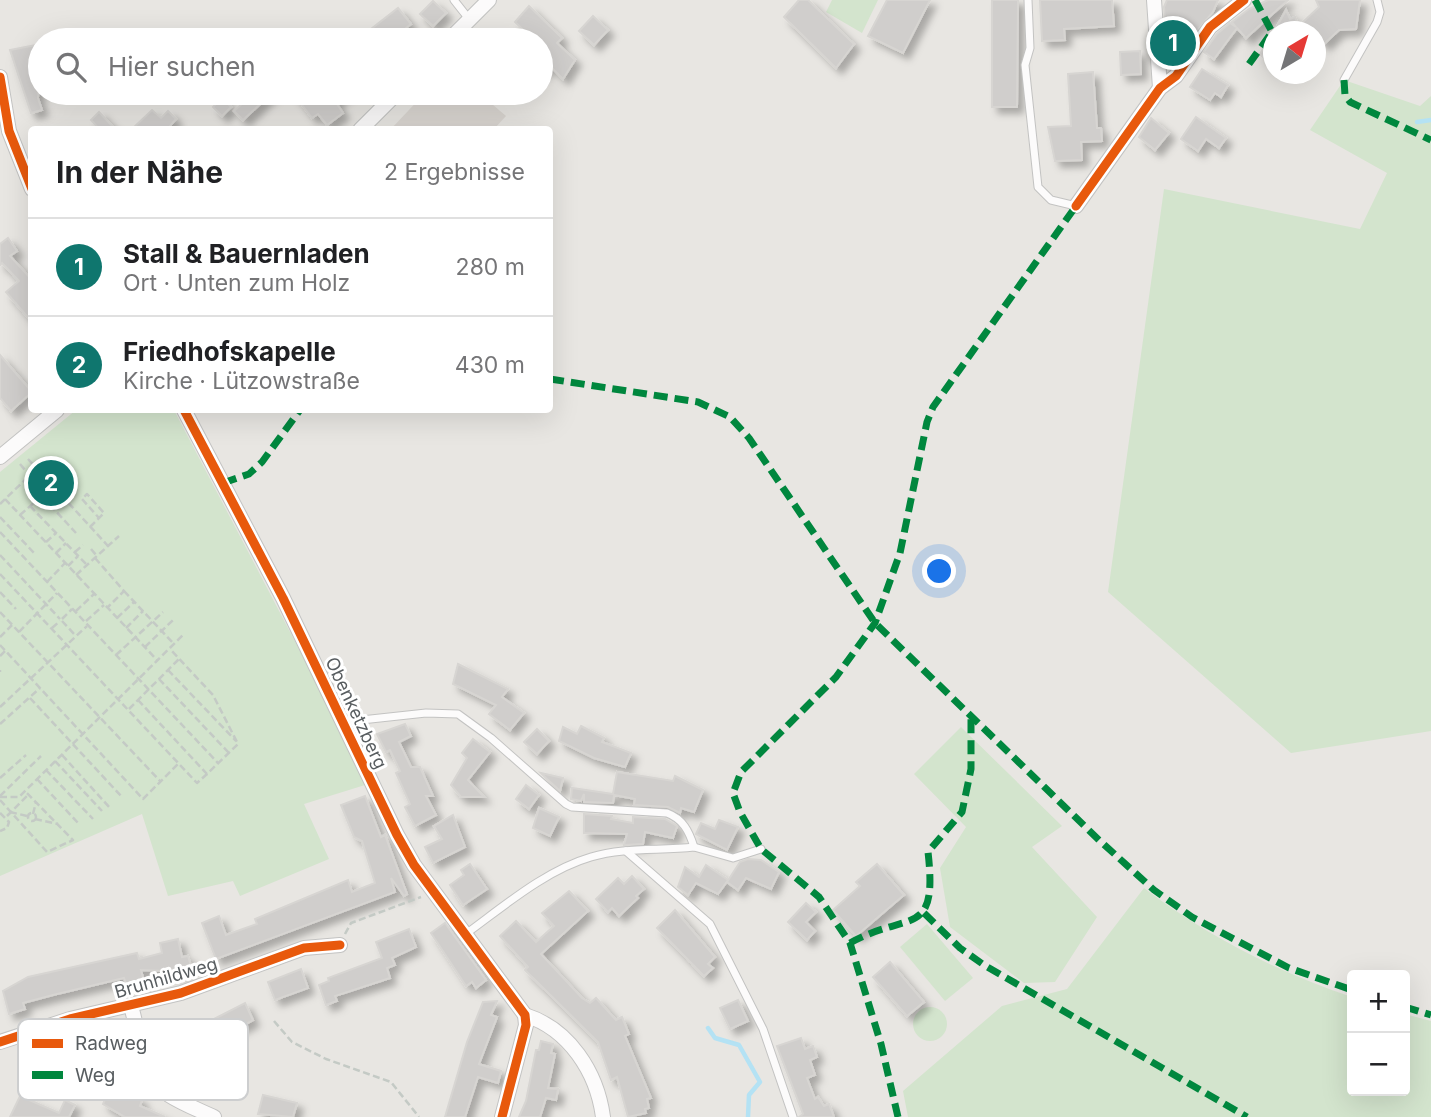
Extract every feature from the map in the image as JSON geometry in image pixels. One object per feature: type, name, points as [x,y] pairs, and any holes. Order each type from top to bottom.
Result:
[{"type":"street","points":[[461,28],[489,0]]},
{"type":"street","points":[[1154,0],[1160,88]]},
{"type":"street","points":[[1076,206],[1160,88],[1176,76],[1210,27],[1244,0]]},
{"type":"street","points":[[0,77],[9,131],[28,179]]},
{"type":"street","points":[[364,126],[385,105]]},
{"type":"street","points":[[0,457],[53,413]]},
{"type":"street","name":"Obenketzberg","points":[[186,413],[284,598],[397,835],[434,892],[467,933],[525,1015]]},
{"type":"street","name":"Brunhildweg","points":[[70,1019],[181,993],[303,948],[340,945]]},
{"type":"street","points":[[131,1006],[135,1019]]},
{"type":"street","points":[[502,1117],[526,1025],[525,1015],[550,1026],[581,1057],[593,1076],[603,1117]]},
{"type":"street","name":"Brunhildweg","points":[[0,1042],[18,1036]]},
{"type":"street","points":[[180,1100],[214,1117]]},
{"type":"lane","points":[[454,0],[469,20]]},
{"type":"lane","points":[[1028,0],[1030,48],[1025,65],[1038,187],[1051,200],[1076,206]]},
{"type":"lane","points":[[1343,80],[1377,22],[1380,12],[1377,0]]},
{"type":"lane","name":"Obenketzberg","points":[[343,722],[453,713],[491,738],[566,804],[667,813],[685,826],[694,846]]},
{"type":"lane","points":[[467,933],[539,883],[590,857],[626,851],[694,846],[733,858],[761,849]]},
{"type":"lane","points":[[626,851],[710,924],[763,1029],[793,1117]]},
{"type":"path","points":[[28,458],[41,473]]},
{"type":"path","points":[[20,464],[54,505],[52,507],[76,533]]},
{"type":"path","points":[[0,504],[29,477]]},
{"type":"path","points":[[20,515],[44,494]]},
{"type":"path","points":[[90,527],[99,518],[104,513],[87,494],[82,499],[99,518]]},
{"type":"path","points":[[54,505],[62,496],[108,546]]},
{"type":"path","points":[[5,499],[157,660]]},
{"type":"path","points":[[30,506],[87,565]]},
{"type":"path","points":[[0,517],[35,554]]},
{"type":"path","points":[[0,531],[218,763]]},
{"type":"path","points":[[46,542],[56,533]]},
{"type":"path","points":[[76,575],[119,536]]},
{"type":"path","points":[[56,552],[66,543]]},
{"type":"path","points":[[47,582],[83,545]]},
{"type":"path","points":[[91,549],[124,591],[174,644]]},
{"type":"path","points":[[0,555],[76,636]]},
{"type":"path","points":[[0,574],[197,783],[238,744]]},
{"type":"path","points":[[0,707],[124,591]]},
{"type":"path","points":[[0,592],[16,609]]},
{"type":"path","points":[[19,632],[57,593]]},
{"type":"path","points":[[52,628],[94,594]]},
{"type":"path","points":[[117,618],[134,602]]},
{"type":"path","points":[[126,628],[143,611]]},
{"type":"path","points":[[116,655],[163,611]]},
{"type":"path","points":[[0,612],[161,782]]},
{"type":"path","points":[[145,647],[173,620]]},
{"type":"path","points":[[0,637],[12,625]]},
{"type":"path","points":[[0,831],[9,825],[7,816],[37,779],[184,634]]},
{"type":"path","points":[[0,645],[142,799],[179,763]]},
{"type":"path","points":[[170,649],[213,695],[238,744]]},
{"type":"path","points":[[0,656],[5,651]]},
{"type":"path","points":[[128,709],[180,658]]},
{"type":"path","points":[[168,670],[238,744]]},
{"type":"path","points":[[159,679],[229,754]]},
{"type":"path","points":[[0,725],[40,688]]},
{"type":"path","points":[[30,698],[122,797]]},
{"type":"path","points":[[138,700],[207,774]]},
{"type":"path","points":[[0,778],[26,755]]},
{"type":"path","points":[[61,755],[110,808]]},
{"type":"path","points":[[0,798],[41,756]]},
{"type":"path","points":[[55,761],[102,811]]},
{"type":"path","points":[[46,770],[93,819]]},
{"type":"path","points":[[37,779],[79,824]]},
{"type":"path","points":[[0,798],[47,852],[73,840],[27,792]]},
{"type":"path","points":[[0,798],[20,798]]},
{"type":"path","points":[[35,819],[33,814],[36,802]]},
{"type":"path","points":[[10,812],[28,817],[31,821]]},
{"type":"path","points":[[0,813],[7,816]]},
{"type":"path","points":[[28,817],[33,814]]},
{"type":"path","points":[[27,831],[31,821],[35,819],[58,824]]},
{"type":"path","points":[[340,945],[351,923],[434,892]]},
{"type":"path","points":[[274,1021],[292,1042],[326,1059],[391,1082],[419,1117]]},
{"type":"shaded area","points":[[414,105],[493,105],[506,116],[497,126],[394,126]]},
{"type":"green space","points":[[832,0],[878,0],[862,33],[826,12]]},
{"type":"green space","points":[[1344,80],[1420,106],[1431,96],[1431,731],[1291,753],[1108,592],[1164,189],[1360,229],[1387,173],[1310,130]]},
{"type":"green space","points":[[72,413],[176,413],[335,718],[365,785],[304,804],[329,859],[240,896],[233,881],[168,896],[142,814],[0,876],[0,472]]},
{"type":"green space","points":[[961,727],[1062,826],[1032,847],[1097,917],[1055,982],[1024,983],[950,927],[940,868],[966,827],[914,774]]},
{"type":"green space","points":[[1144,888],[1193,922],[1244,951],[1347,995],[1347,1096],[1410,1096],[1410,1015],[1431,1021],[1431,1117],[908,1117],[903,1091],[1002,1006],[1067,989]]},
{"type":"green space","points":[[927,924],[973,978],[945,1001],[900,947]]},
{"type":"green space","points":[[930,1007],[942,1012],[947,1024],[942,1036],[930,1041],[918,1036],[913,1024],[918,1012]]},
{"type":"building","points":[[799,0],[808,0],[854,44],[836,68],[784,17]]},
{"type":"building","points":[[887,0],[930,0],[903,53],[868,36]]},
{"type":"building","points":[[992,0],[1018,0],[1017,107],[992,107]]},
{"type":"building","points":[[1040,0],[1112,0],[1114,26],[1064,29],[1065,40],[1042,41]]},
{"type":"building","points":[[1167,0],[1218,0],[1213,12],[1191,38],[1182,32],[1176,55],[1167,52],[1169,31],[1166,30],[1164,7]]},
{"type":"building","points":[[1268,0],[1288,0],[1246,38],[1237,28],[1214,59],[1204,52],[1217,34],[1230,23],[1236,27],[1232,22],[1249,9]]},
{"type":"building","points":[[1316,0],[1360,0],[1356,29],[1339,30],[1326,42],[1326,21],[1304,21],[1319,7]]},
{"type":"building","points":[[433,1],[446,13],[433,26],[420,14]]},
{"type":"building","points":[[529,6],[552,28],[521,28],[515,22]]},
{"type":"building","points":[[398,8],[411,24],[406,28],[372,28]]},
{"type":"building","points":[[1286,10],[1290,19],[1295,17],[1297,21],[1280,21]]},
{"type":"building","points":[[593,16],[608,30],[594,45],[579,31]]},
{"type":"building","points":[[553,29],[562,38],[557,43],[575,60],[563,79],[553,69]]},
{"type":"building","points":[[28,47],[28,104],[10,50]]},
{"type":"building","points":[[1140,51],[1141,74],[1121,75],[1120,52]]},
{"type":"building","points":[[1202,69],[1228,85],[1221,97],[1215,93],[1210,100],[1190,87]]},
{"type":"building","points":[[1093,72],[1097,128],[1101,128],[1102,141],[1081,142],[1082,160],[1055,161],[1048,127],[1071,126],[1068,74]]},
{"type":"building","points":[[28,105],[40,105],[42,110],[31,113]]},
{"type":"building","points":[[229,105],[231,107],[222,116],[213,107]]},
{"type":"building","points":[[241,105],[259,105],[243,120],[234,111]]},
{"type":"building","points":[[302,105],[338,105],[343,113],[327,125],[318,114],[312,118]]},
{"type":"building","points":[[152,110],[161,118],[168,111],[176,119],[170,126],[135,126]]},
{"type":"building","points":[[99,112],[112,126],[96,126],[91,120]]},
{"type":"building","points":[[1196,117],[1226,138],[1219,148],[1206,139],[1198,151],[1181,139]]},
{"type":"building","points":[[1151,118],[1169,133],[1155,150],[1139,137]]},
{"type":"building","points":[[8,238],[17,251],[10,256],[28,276],[28,317],[6,292],[19,281],[2,263],[0,265],[0,244]]},
{"type":"building","points":[[0,355],[28,387],[28,396],[11,411],[0,398]]},
{"type":"building","points":[[49,465],[68,487],[53,501],[34,479]]},
{"type":"building","points":[[458,664],[508,689],[502,697],[524,713],[510,730],[489,714],[496,705],[453,684]]},
{"type":"building","points":[[405,724],[411,736],[399,742],[411,767],[420,767],[433,796],[426,796],[436,815],[415,826],[405,807],[410,804],[396,773],[400,771],[390,750],[386,752],[377,734]]},
{"type":"building","points":[[581,726],[604,738],[602,742],[631,753],[625,767],[594,758],[559,741],[563,727],[577,734]]},
{"type":"building","points":[[537,729],[549,741],[537,754],[524,742]]},
{"type":"building","points":[[473,739],[490,752],[468,780],[484,797],[461,797],[451,785],[467,758],[462,753]]},
{"type":"building","points":[[617,772],[673,781],[675,776],[703,790],[694,812],[681,808],[680,813],[668,807],[634,805],[635,799],[614,795],[613,803],[584,802],[584,794],[581,801],[571,799],[572,788],[613,794]]},
{"type":"building","points":[[541,773],[563,778],[560,791],[547,779]]},
{"type":"building","points":[[526,785],[539,795],[529,809],[516,799]]},
{"type":"building","points":[[365,796],[381,837],[385,835],[407,894],[404,896],[391,878],[395,892],[216,959],[202,923],[219,916],[226,935],[257,924],[255,919],[348,880],[352,892],[375,883],[362,841],[354,837],[341,805]]},
{"type":"building","points":[[539,808],[559,817],[550,836],[533,828]]},
{"type":"building","points":[[584,814],[612,816],[611,819],[633,823],[633,817],[665,819],[677,826],[673,838],[645,832],[643,844],[624,845],[627,834],[584,833]]},
{"type":"building","points":[[453,815],[465,847],[433,863],[425,847],[442,839],[434,826]]},
{"type":"building","points":[[719,820],[738,827],[727,850],[696,834],[701,823],[715,829]]},
{"type":"building","points":[[748,859],[761,860],[779,872],[771,889],[746,878],[738,890],[727,882],[740,862]]},
{"type":"building","points":[[470,864],[487,889],[463,905],[450,885],[464,875],[461,870]]},
{"type":"building","points":[[877,864],[904,895],[856,936],[833,910],[860,886],[856,882]]},
{"type":"building","points":[[706,865],[728,880],[718,894],[696,883],[688,895],[678,887],[685,867],[699,877]]},
{"type":"building","points":[[632,876],[644,889],[636,896],[638,898],[619,916],[612,908],[608,912],[596,899],[618,878],[624,884]]},
{"type":"building","points":[[569,891],[588,911],[541,954],[582,998],[590,1003],[596,998],[616,1020],[622,1017],[629,1034],[625,1036],[651,1098],[647,1099],[649,1108],[645,1109],[646,1113],[628,1117],[617,1077],[611,1080],[598,1042],[525,970],[528,967],[500,936],[516,921],[536,942],[554,926],[542,913]]},
{"type":"building","points":[[806,903],[816,912],[806,922],[815,931],[807,940],[788,922]]},
{"type":"building","points":[[675,910],[715,957],[708,964],[713,968],[704,976],[657,928]]},
{"type":"building","points":[[445,923],[486,980],[476,988],[472,982],[466,986],[431,933]]},
{"type":"building","points":[[409,929],[416,947],[392,958],[395,965],[387,968],[390,978],[335,996],[337,1001],[326,1005],[319,985],[329,981],[328,978],[382,958],[376,942]]},
{"type":"building","points":[[178,939],[182,957],[188,956],[191,966],[184,968],[185,972],[166,975],[165,971],[141,970],[144,981],[126,984],[124,978],[53,995],[23,1003],[25,1009],[9,1014],[3,991],[28,977],[137,953],[139,959],[162,953],[160,943]]},
{"type":"building","points":[[890,962],[924,1002],[907,1016],[873,977]]},
{"type":"building","points":[[301,969],[308,988],[275,1000],[268,982]]},
{"type":"building","points":[[738,1000],[748,1021],[730,1029],[720,1008]]},
{"type":"building","points":[[497,1001],[491,1015],[497,1017],[479,1064],[501,1071],[498,1083],[478,1077],[465,1117],[445,1117],[467,1042],[483,1002]]},
{"type":"building","points":[[245,1003],[253,1020],[248,1023],[248,1019],[214,1019]]},
{"type":"building","points":[[801,1038],[805,1049],[813,1046],[817,1057],[810,1060],[815,1075],[807,1078],[815,1099],[818,1097],[824,1106],[829,1104],[834,1117],[799,1117],[803,1114],[777,1046]]},
{"type":"building","points":[[541,1041],[553,1044],[551,1053],[555,1054],[548,1088],[558,1089],[556,1100],[546,1098],[540,1117],[519,1117],[526,1101],[536,1050],[539,1050]]},
{"type":"building","points":[[263,1095],[297,1103],[293,1117],[258,1114]]},
{"type":"building","points":[[18,1100],[29,1100],[59,1113],[65,1100],[75,1105],[69,1117],[10,1117]]},
{"type":"building","points":[[105,1100],[142,1100],[140,1106],[165,1117],[125,1117],[103,1104]]},
{"type":"waterway","points":[[1417,122],[1431,120]]},
{"type":"waterway","points":[[708,1028],[715,1038],[739,1045],[760,1082],[749,1095],[748,1117]]},
{"type":"marked path","points":[[1249,64],[1272,32],[1255,0]]},
{"type":"marked path","points":[[1344,80],[1345,95],[1350,102],[1431,140]]},
{"type":"marked path","points":[[898,1117],[881,1044],[850,943],[819,897],[761,849],[740,812],[733,793],[741,772],[836,677],[875,623],[900,553],[927,422],[933,407],[1076,206]]},
{"type":"marked path","points":[[553,379],[698,402],[730,417],[749,438],[875,623],[1099,840],[1154,890],[1192,917],[1289,968],[1347,988]]},
{"type":"marked path","points":[[223,483],[249,474],[262,462],[298,413]]},
{"type":"marked path","points":[[850,943],[915,918],[923,911],[928,899],[930,880],[928,852],[962,812],[971,769],[971,715]]},
{"type":"marked path","points":[[924,913],[960,948],[984,965],[1247,1117]]},
{"type":"marked path","points":[[1410,1009],[1431,1015]]},
{"type":"cycle path","points":[[1076,206],[1160,88],[1176,76],[1210,27],[1244,0]]},
{"type":"cycle path","points":[[0,77],[9,131],[28,179]]},
{"type":"cycle path","points":[[186,413],[283,598],[397,835],[414,865],[525,1015],[526,1025],[502,1117]]},
{"type":"cycle path","points":[[70,1019],[181,993],[304,948],[340,945]]},
{"type":"cycle path","points":[[0,1042],[18,1036]]},
{"type":"place","name":"Stall & Bauernladen","points":[[1173,43]]},
{"type":"place","name":"Friedhofskapelle","points":[[51,483]]}]
